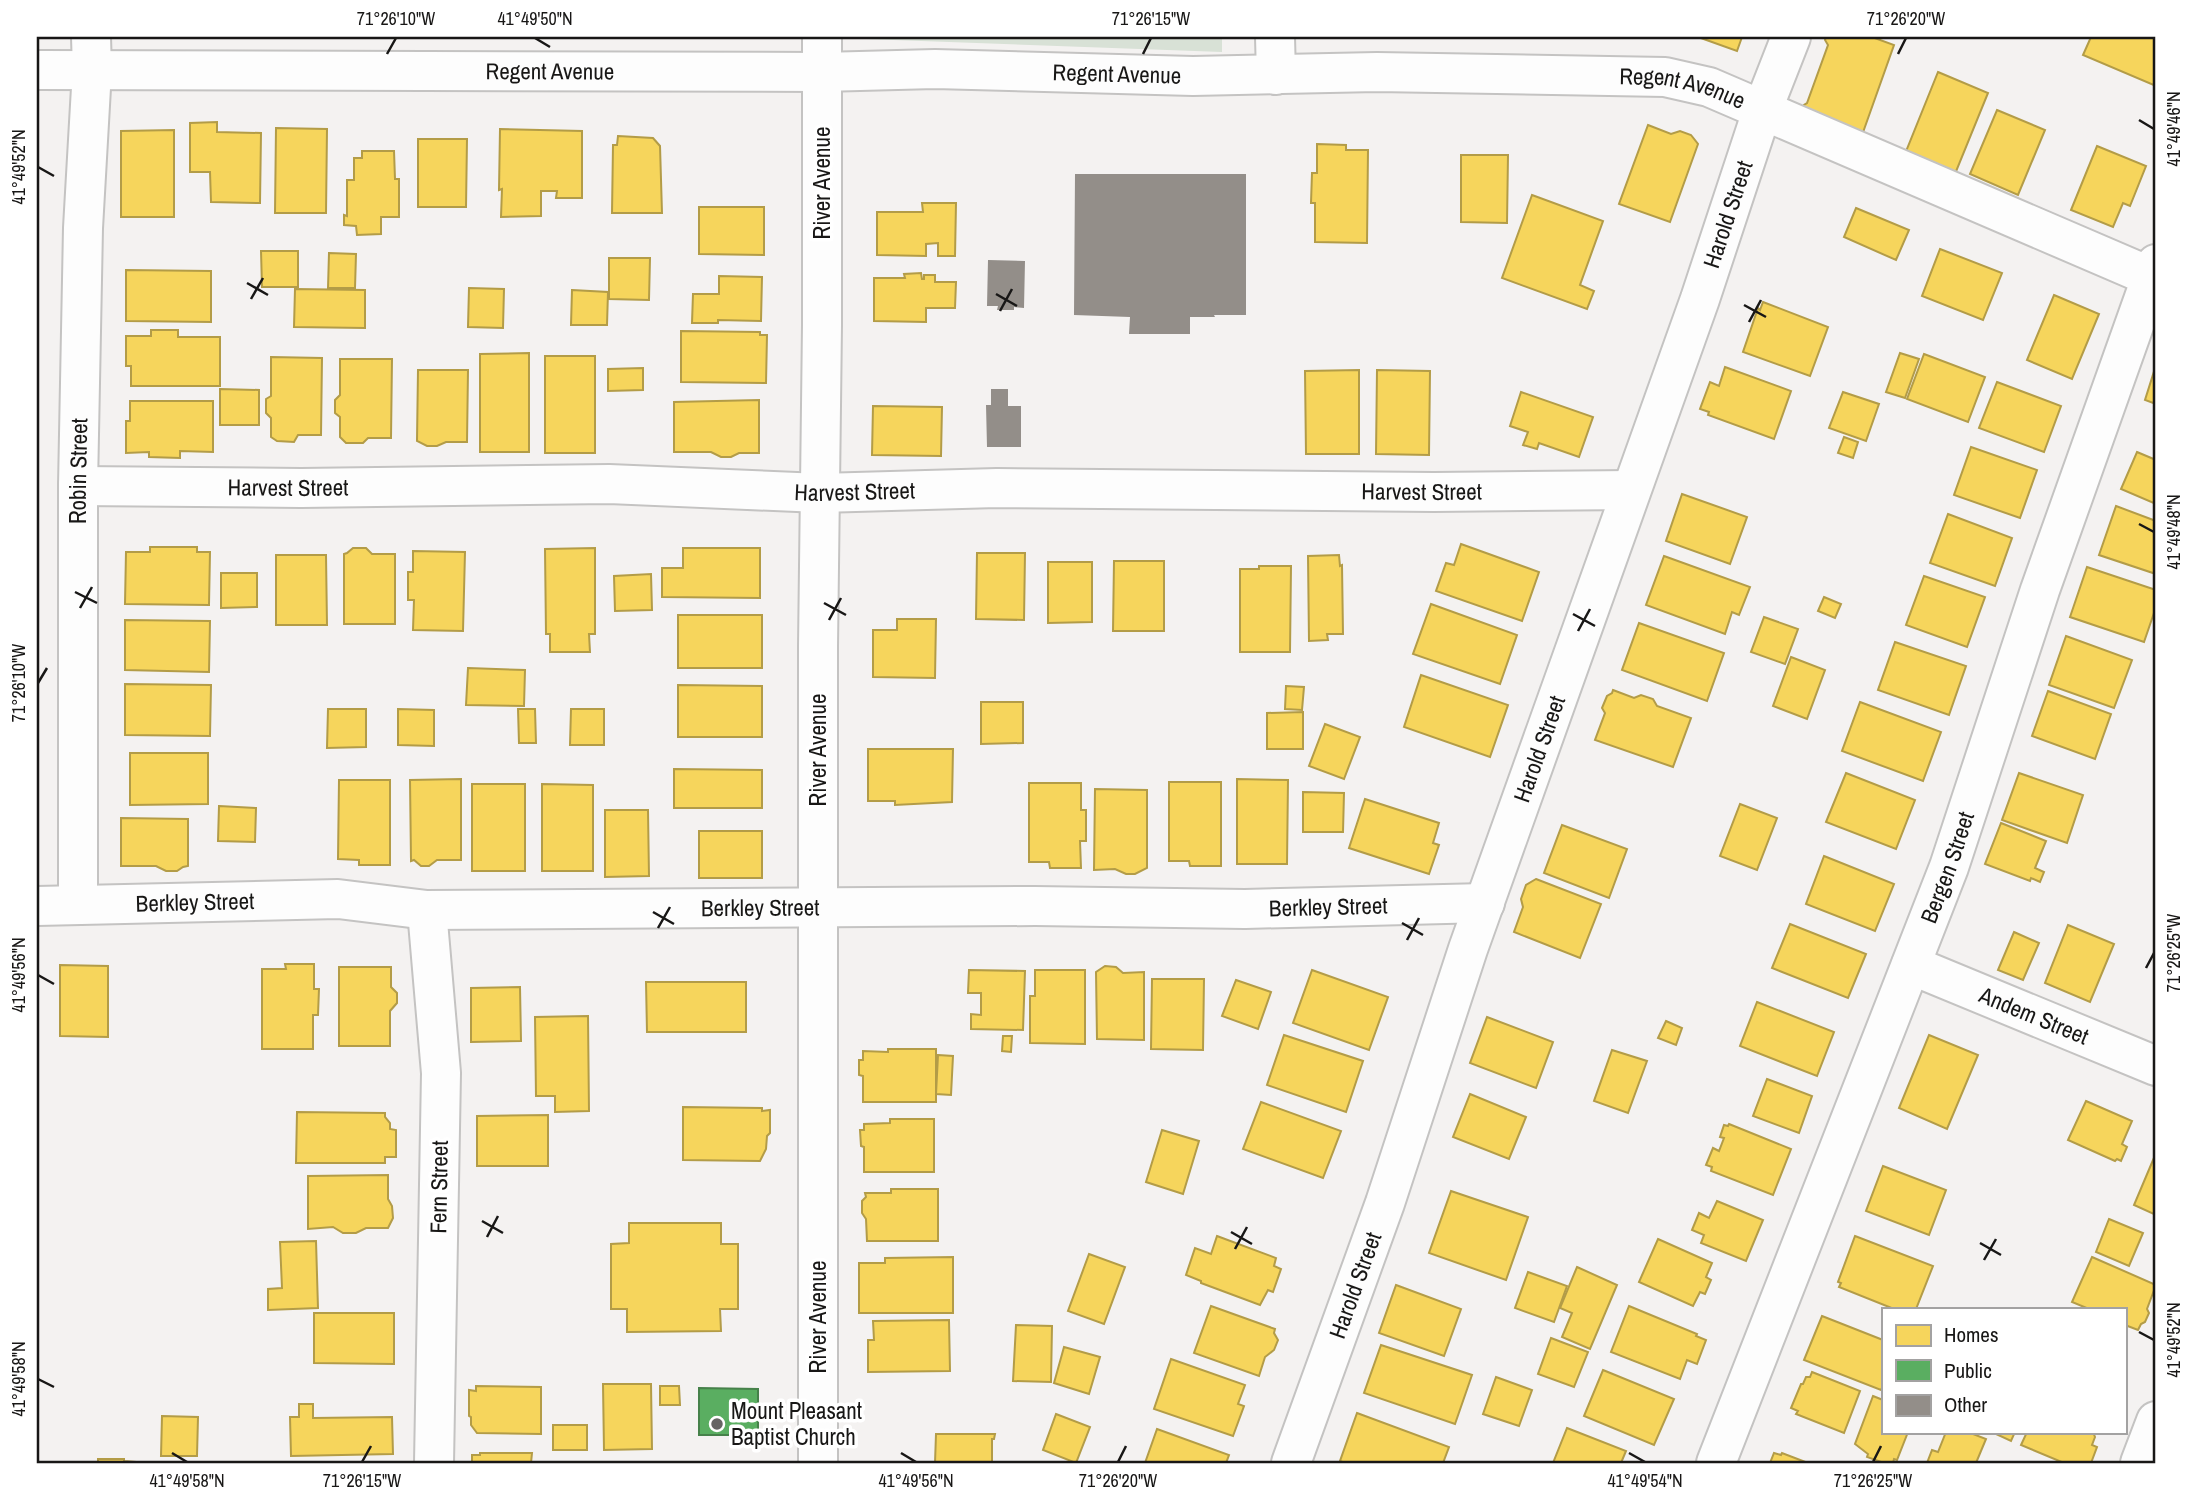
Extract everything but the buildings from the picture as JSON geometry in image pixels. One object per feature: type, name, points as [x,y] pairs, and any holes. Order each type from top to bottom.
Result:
[{"type":"street","points":[[1275,37],[1276,75]]},
{"type":"street","name":"Harold Street","points":[[1291,1463],[1385,1203],[1468,949],[1700,299],[1762,111],[1791,37]]},
{"type":"street","name":"Regent Avenue","points":[[37,70],[92,53],[822,54],[935,69],[1193,76],[1377,72],[1665,76],[1709,87],[2155,273]]},
{"type":"street","name":"Robin Street","points":[[78,905],[78,486],[83,229],[92,53]]},
{"type":"street","name":"River Avenue","points":[[818,1463],[818,647],[822,54]]},
{"type":"street","name":"Bergen Street","points":[[1716,1463],[1949,866],[2040,590],[2155,273]]},
{"type":"street","name":"Harvest Street","points":[[78,486],[314,488],[609,484],[820,493],[997,488],[1434,492],[1631,490]]},
{"type":"street","name":"Berkley Street","points":[[37,906],[338,900],[427,910],[1035,906],[1245,909],[1485,903]]},
{"type":"street","name":"Fern Street","points":[[427,910],[441,1073],[434,1463]]},
{"type":"street","name":"Andem Street","points":[[1911,965],[2156,1066]]},
{"type":"street","points":[[2140,1463],[2156,1421]]},
{"type":"shaded area","points":[[1222,37],[1222,52],[866,39]]},
{"type":"place","name":"Mount Pleasant Baptist Church","points":[[717,1424]]}]
